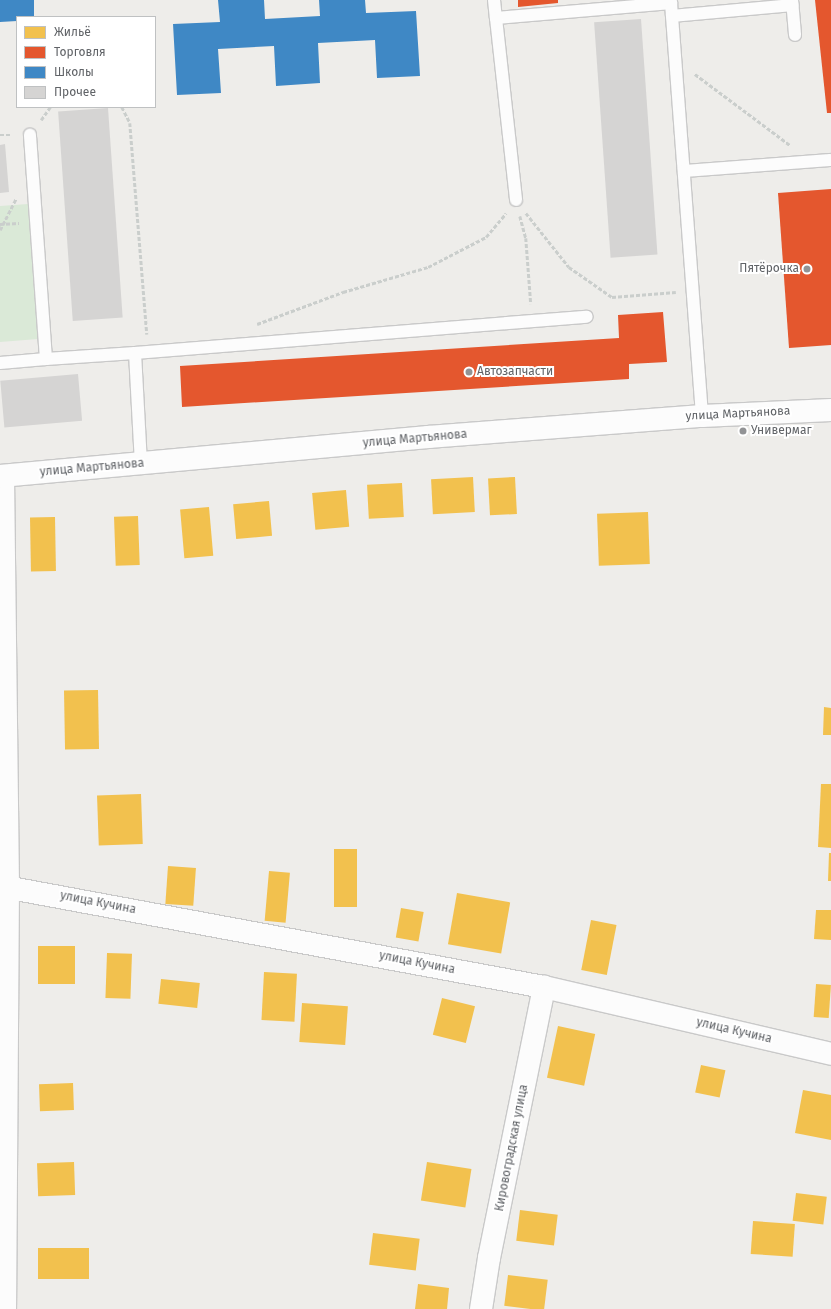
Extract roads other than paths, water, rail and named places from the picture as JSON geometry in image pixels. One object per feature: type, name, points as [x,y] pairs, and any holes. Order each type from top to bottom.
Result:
[{"type":"street","name":"улица Мартьянова","points":[[2,476],[436,437],[702,416],[831,410]]},
{"type":"street","points":[[2,476],[5,1309]]},
{"type":"street","name":"улица Кучина","points":[[4,886],[544,987],[831,1054]]},
{"type":"street","name":"Кировоградская улица","points":[[481,1309],[491,1250],[544,987]]},
{"type":"lane","points":[[494,0],[516,200]]},
{"type":"lane","points":[[672,16],[792,2],[795,35]]},
{"type":"lane","points":[[496,18],[590,5],[671,3],[694,291],[702,416]]},
{"type":"lane","points":[[30,135],[46,359]]},
{"type":"lane","points":[[684,171],[831,160]]},
{"type":"lane","points":[[0,363],[587,318]]},
{"type":"lane","points":[[135,353],[141,464]]},
{"type":"place","name":"Пятёрочка","points":[[807,269]]},
{"type":"place","name":"Автозапчасти","points":[[469,372]]},
{"type":"place","name":"Универмаг","points":[[743,431]]}]
